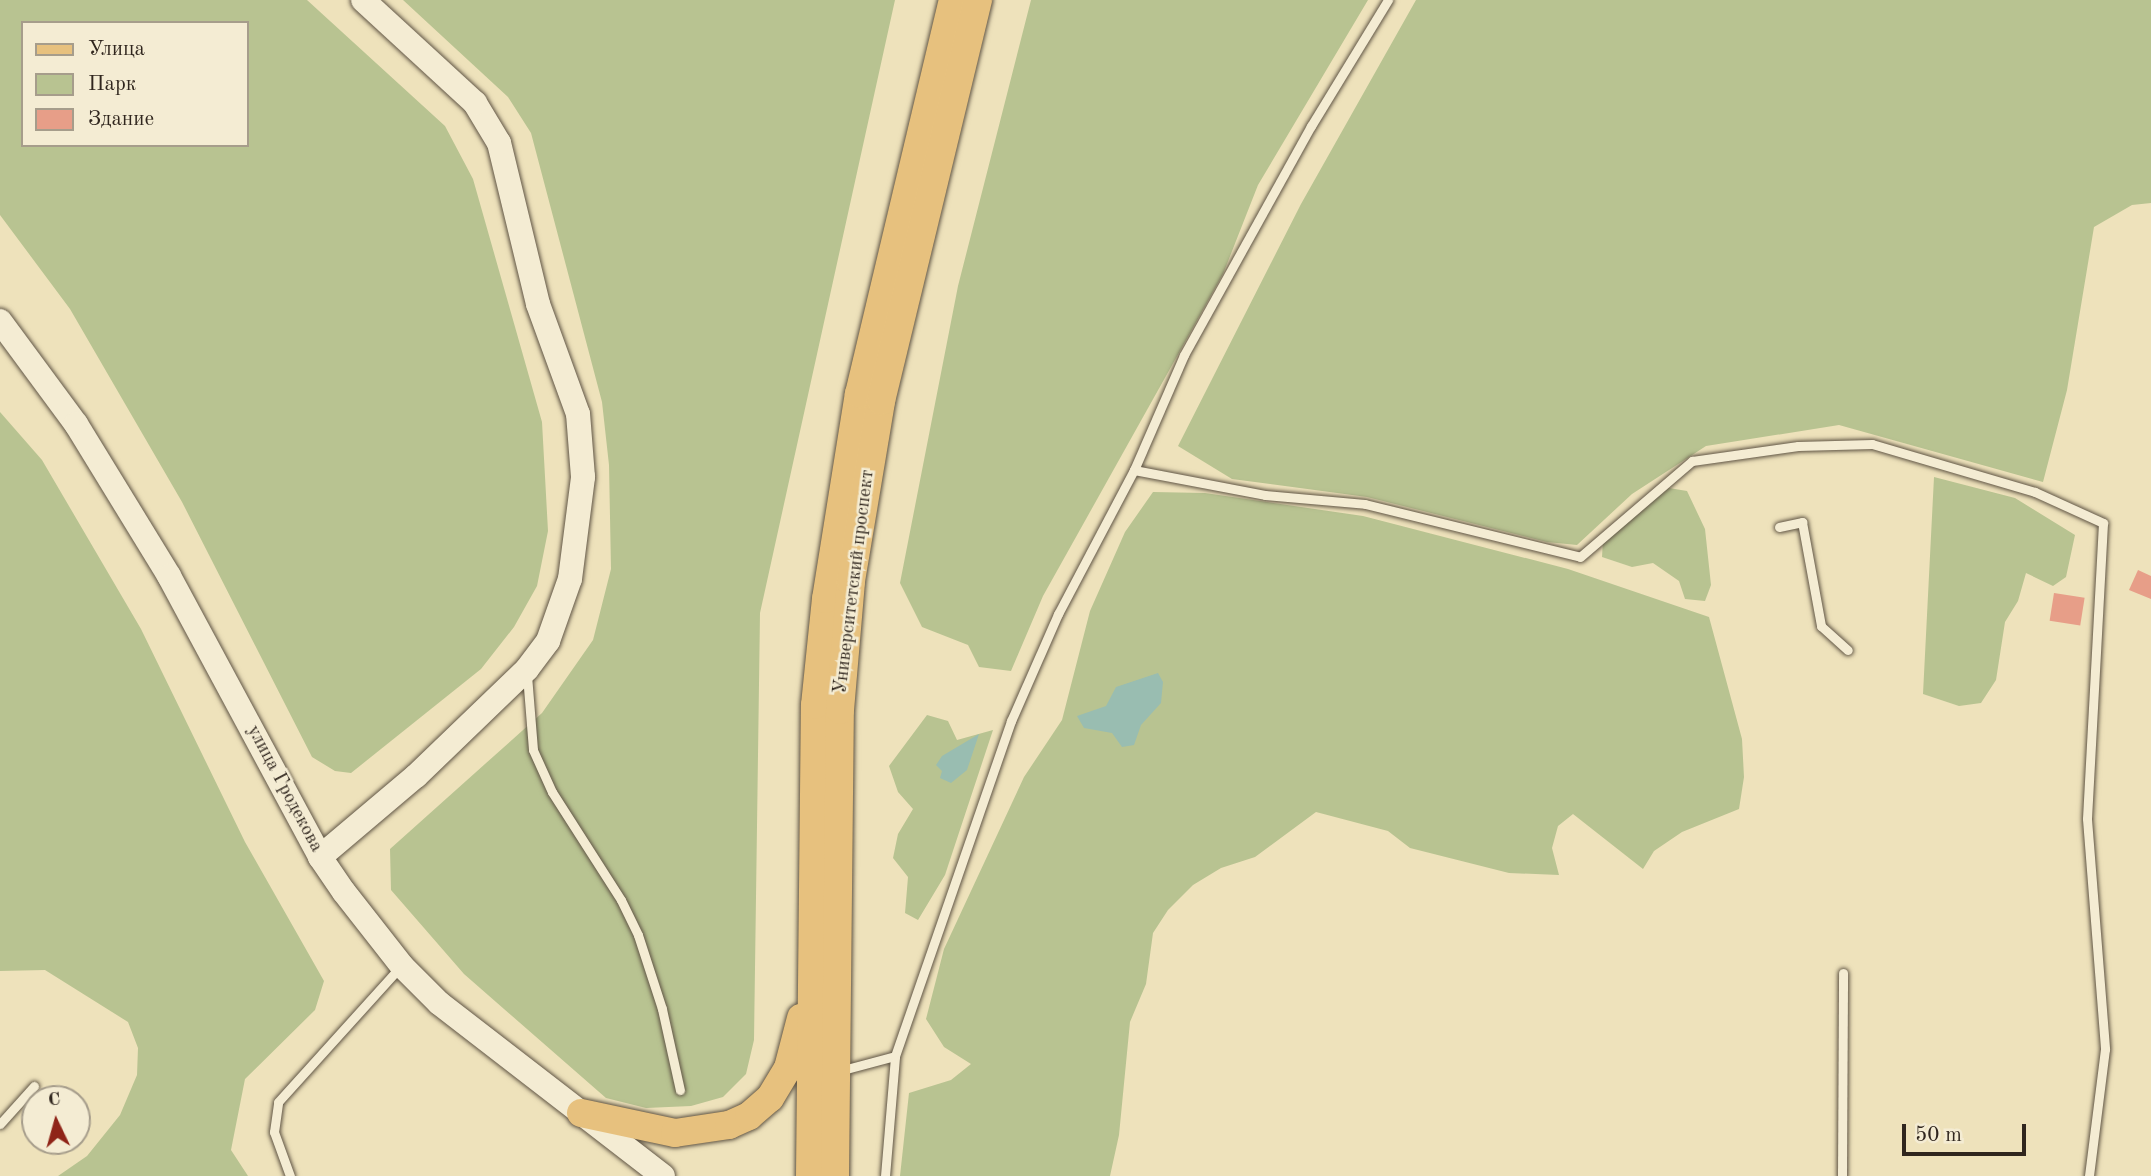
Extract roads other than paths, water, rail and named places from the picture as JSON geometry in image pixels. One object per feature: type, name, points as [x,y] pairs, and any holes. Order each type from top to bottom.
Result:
[{"type":"main road","points":[[320,857],[416,776],[527,670],[548,641],[570,579],[583,477],[578,414],[538,304],[499,143],[475,103],[363,0]]},
{"type":"main road","name":"Университетский проспект","points":[[835,1176],[840,710],[851,581],[881,401],[945,74],[953,0]]},
{"type":"main road","name":"Университетский проспект","points":[[810,1176],[815,705],[828,586],[859,394],[945,74],[978,0]]},
{"type":"main road","name":"улица Гродекова","points":[[0,321],[76,424],[169,576],[320,857],[402,965],[480,1038],[663,1176]]},
{"type":"main road","points":[[580,1113],[675,1133],[709,1131],[749,1116],[770,1098],[788,1068],[813,971]]},
{"type":"lane","points":[[884,1176],[895,1056],[1012,720],[1058,614],[1134,470],[1184,355],[1311,126],[1388,0]]},
{"type":"lane","points":[[1134,470],[1265,495],[1365,503],[1580,558],[1692,461],[1798,446],[1872,444],[2035,492],[2103,523],[2087,819],[2105,1049],[2089,1176]]},
{"type":"lane","points":[[1779,527],[1802,522],[1821,626],[1848,650]]},
{"type":"lane","points":[[527,670],[533,750],[552,793],[621,900],[638,935],[662,1009],[680,1090]]},
{"type":"lane","points":[[290,1176],[274,1132],[278,1102],[402,965]]},
{"type":"lane","points":[[1842,1176],[1843,973]]},
{"type":"lane","points":[[835,1072],[895,1056]]},
{"type":"lane","points":[[0,1124],[21,1101]]},
{"type":"water","points":[[1158,673],[1163,682],[1161,703],[1141,725],[1134,745],[1122,747],[1112,733],[1084,728],[1077,716],[1106,706],[1116,687]]},
{"type":"water","points":[[979,734],[967,770],[951,783],[940,778],[942,771],[936,765],[942,756]]}]
